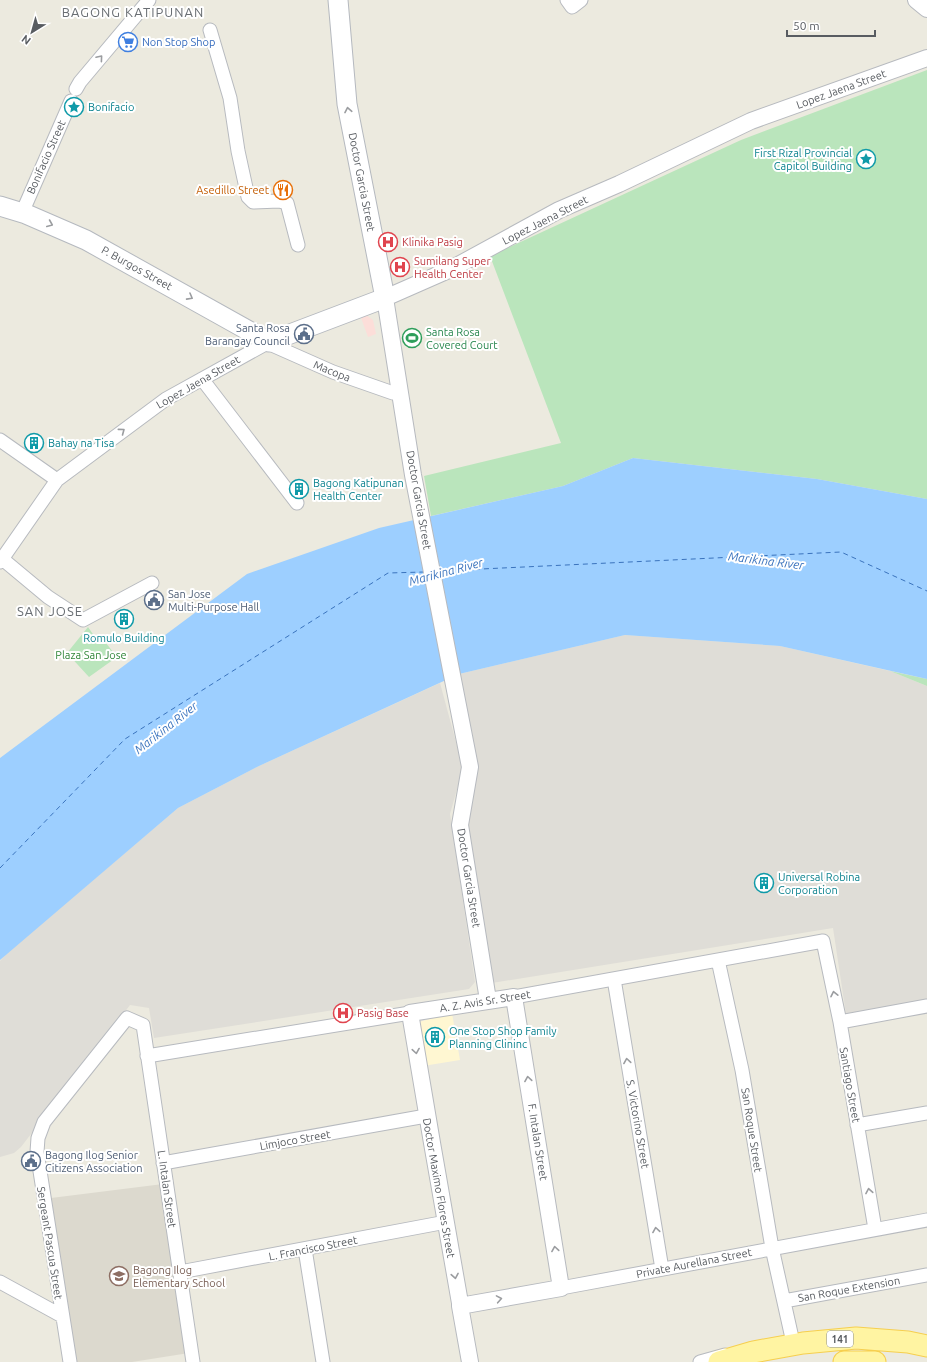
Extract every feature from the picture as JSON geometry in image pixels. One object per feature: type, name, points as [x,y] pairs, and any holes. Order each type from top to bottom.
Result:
[{"type":"main road","name":"Doctor Garcia Street","points":[[338,0],[347,104],[385,298]]},
{"type":"main road","name":"P. Burgos Street","points":[[0,206],[22,213],[86,240],[271,344]]},
{"type":"main road","points":[[358,309],[374,291],[380,272]]},
{"type":"main road","name":"Lopez Jaena Street","points":[[271,344],[385,298]]},
{"type":"main road","name":"141","points":[[719,1362],[754,1357],[803,1343],[856,1338],[908,1342],[927,1346]]},
{"type":"main road","points":[[754,1357],[855,1346],[927,1355]]},
{"type":"main road","points":[[844,1362],[875,1362]]},
{"type":"street","name":"Bonifacio Street","points":[[22,213],[80,82],[149,0]]},
{"type":"street","points":[[916,0],[927,9]]},
{"type":"street","points":[[210,30],[230,98],[238,151],[248,197],[253,202],[279,201],[287,203],[298,245]]},
{"type":"street","name":"Lopez Jaena Street","points":[[385,298],[451,269],[559,210],[619,184],[751,121],[927,58]]},
{"type":"street","name":"Doctor Garcia Street","points":[[385,298],[414,474],[470,767],[460,824],[488,1000]]},
{"type":"street","name":"Lopez Jaena Street","points":[[1,559],[57,480],[166,399],[271,344]]},
{"type":"street","name":"Macopa","points":[[271,344],[333,372],[393,393]]},
{"type":"street","points":[[202,379],[297,503]]},
{"type":"street","points":[[0,440],[57,480]]},
{"type":"street","points":[[1,559],[48,597],[83,620],[152,583]]},
{"type":"street","name":"A. Z. Avis Sr. Street","points":[[147,1056],[514,997],[823,941]]},
{"type":"street","name":"Santiago Street","points":[[823,941],[840,1022],[875,1229]]},
{"type":"street","name":"San Roque Street","points":[[718,960],[742,1070],[772,1248],[784,1301]]},
{"type":"street","name":"S. Victorino Street","points":[[614,979],[662,1269]]},
{"type":"street","name":"F. Intalan Street","points":[[514,997],[561,1288]]},
{"type":"street","points":[[840,1022],[927,1006]]},
{"type":"street","name":"Doctor Maximo Flores Street","points":[[410,1013],[426,1116],[470,1362]]},
{"type":"street","name":"Sergeant Pascua Street","points":[[70,1362],[37,1152],[38,1138],[44,1122],[127,1018],[136,1021]]},
{"type":"street","name":"L. Intalan Street","points":[[136,1021],[143,1025],[193,1362]]},
{"type":"street","points":[[857,1125],[927,1113]]},
{"type":"street","name":"Limjoco Street","points":[[164,1163],[426,1116]]},
{"type":"street","name":"Private Aurellana Street","points":[[460,1306],[927,1220]]},
{"type":"street","name":"L. Francisco Street","points":[[180,1272],[446,1222]]},
{"type":"street","points":[[305,1249],[323,1362]]},
{"type":"street","name":"San Roque Extension","points":[[792,1338],[784,1301],[927,1275]]},
{"type":"street","points":[[0,1282],[62,1316]]},
{"type":"street","points":[[700,1362],[792,1338],[857,1331],[910,1335],[927,1339]]},
{"type":"shaded area","points":[[360,315],[366,315],[373,320],[376,334],[368,337]]},
{"type":"shaded area","points":[[625,635],[780,646],[890,671],[927,686],[927,1000],[846,1014],[833,928],[492,983],[468,842],[469,815],[477,770],[459,674]]},
{"type":"shaded area","points":[[440,683],[463,768],[450,814],[475,982],[469,989],[154,1038],[149,1008],[130,1005],[21,1147],[14,1153],[0,1157],[0,961],[8,952],[178,808],[259,766]]},
{"type":"shaded area","points":[[452,1013],[460,1060],[423,1066],[419,1022]]},
{"type":"shaded area","name":"Bagong Ilog Elementary School","points":[[163,1184],[189,1353],[132,1362],[74,1362],[51,1198]]},
{"type":"green space","points":[[927,70],[927,499],[817,479],[633,458],[563,486],[431,516],[424,476],[561,443],[490,256],[741,140]]},
{"type":"green space","name":"Plaza San Jose","points":[[88,627],[97,640],[102,638],[117,657],[89,677],[67,653]]},
{"type":"green space","points":[[890,671],[927,679],[927,686]]},
{"type":"water","name":"Marikina River","points":[[633,458],[817,479],[927,499],[927,679],[780,646],[625,635],[459,674],[259,766],[178,808],[0,960],[0,758],[247,574],[379,528],[563,486]]},
{"type":"ferry route","points":[[439,571],[841,552],[927,591]]},
{"type":"ferry route","points":[[0,868],[125,739],[388,573],[424,572]]},
{"type":"place","name":"Non Stop Shop","points":[[128,42]]},
{"type":"place","name":"Bonifacio","points":[[74,107]]},
{"type":"place","name":"First Rizal Provincial Capitol Building","points":[[866,159]]},
{"type":"place","name":"Asedillo Street","points":[[283,190]]},
{"type":"place","name":"Klinika Pasig","points":[[388,242]]},
{"type":"place","name":"Sumilang Super Health Center","points":[[400,267]]},
{"type":"place","name":"Santa Rosa Barangay Council","points":[[304,334]]},
{"type":"place","name":"Santa Rosa Covered Court","points":[[412,338]]},
{"type":"place","name":"Bahay na Tisa","points":[[34,443]]},
{"type":"place","name":"Bagong Katipunan Health Center","points":[[299,489]]},
{"type":"place","name":"San Jose Multi-Purpose Hall","points":[[154,600]]},
{"type":"place","name":"Romulo Building","points":[[124,619]]},
{"type":"place","name":"Universal Robina Corporation","points":[[764,883]]},
{"type":"place","name":"Pasig Base","points":[[343,1013]]},
{"type":"place","name":"One Stop Shop Family Planning Clininc","points":[[435,1037]]},
{"type":"place","name":"Bagong Ilog Senior Citizens Association","points":[[31,1161]]},
{"type":"place","name":"Bagong Ilog Elementary School","points":[[119,1276]]},
{"type":"district","name":"BAGONG KATIPUNAN","points":[[133,12]]},
{"type":"district","name":"SAN JOSE","points":[[50,611]]}]
